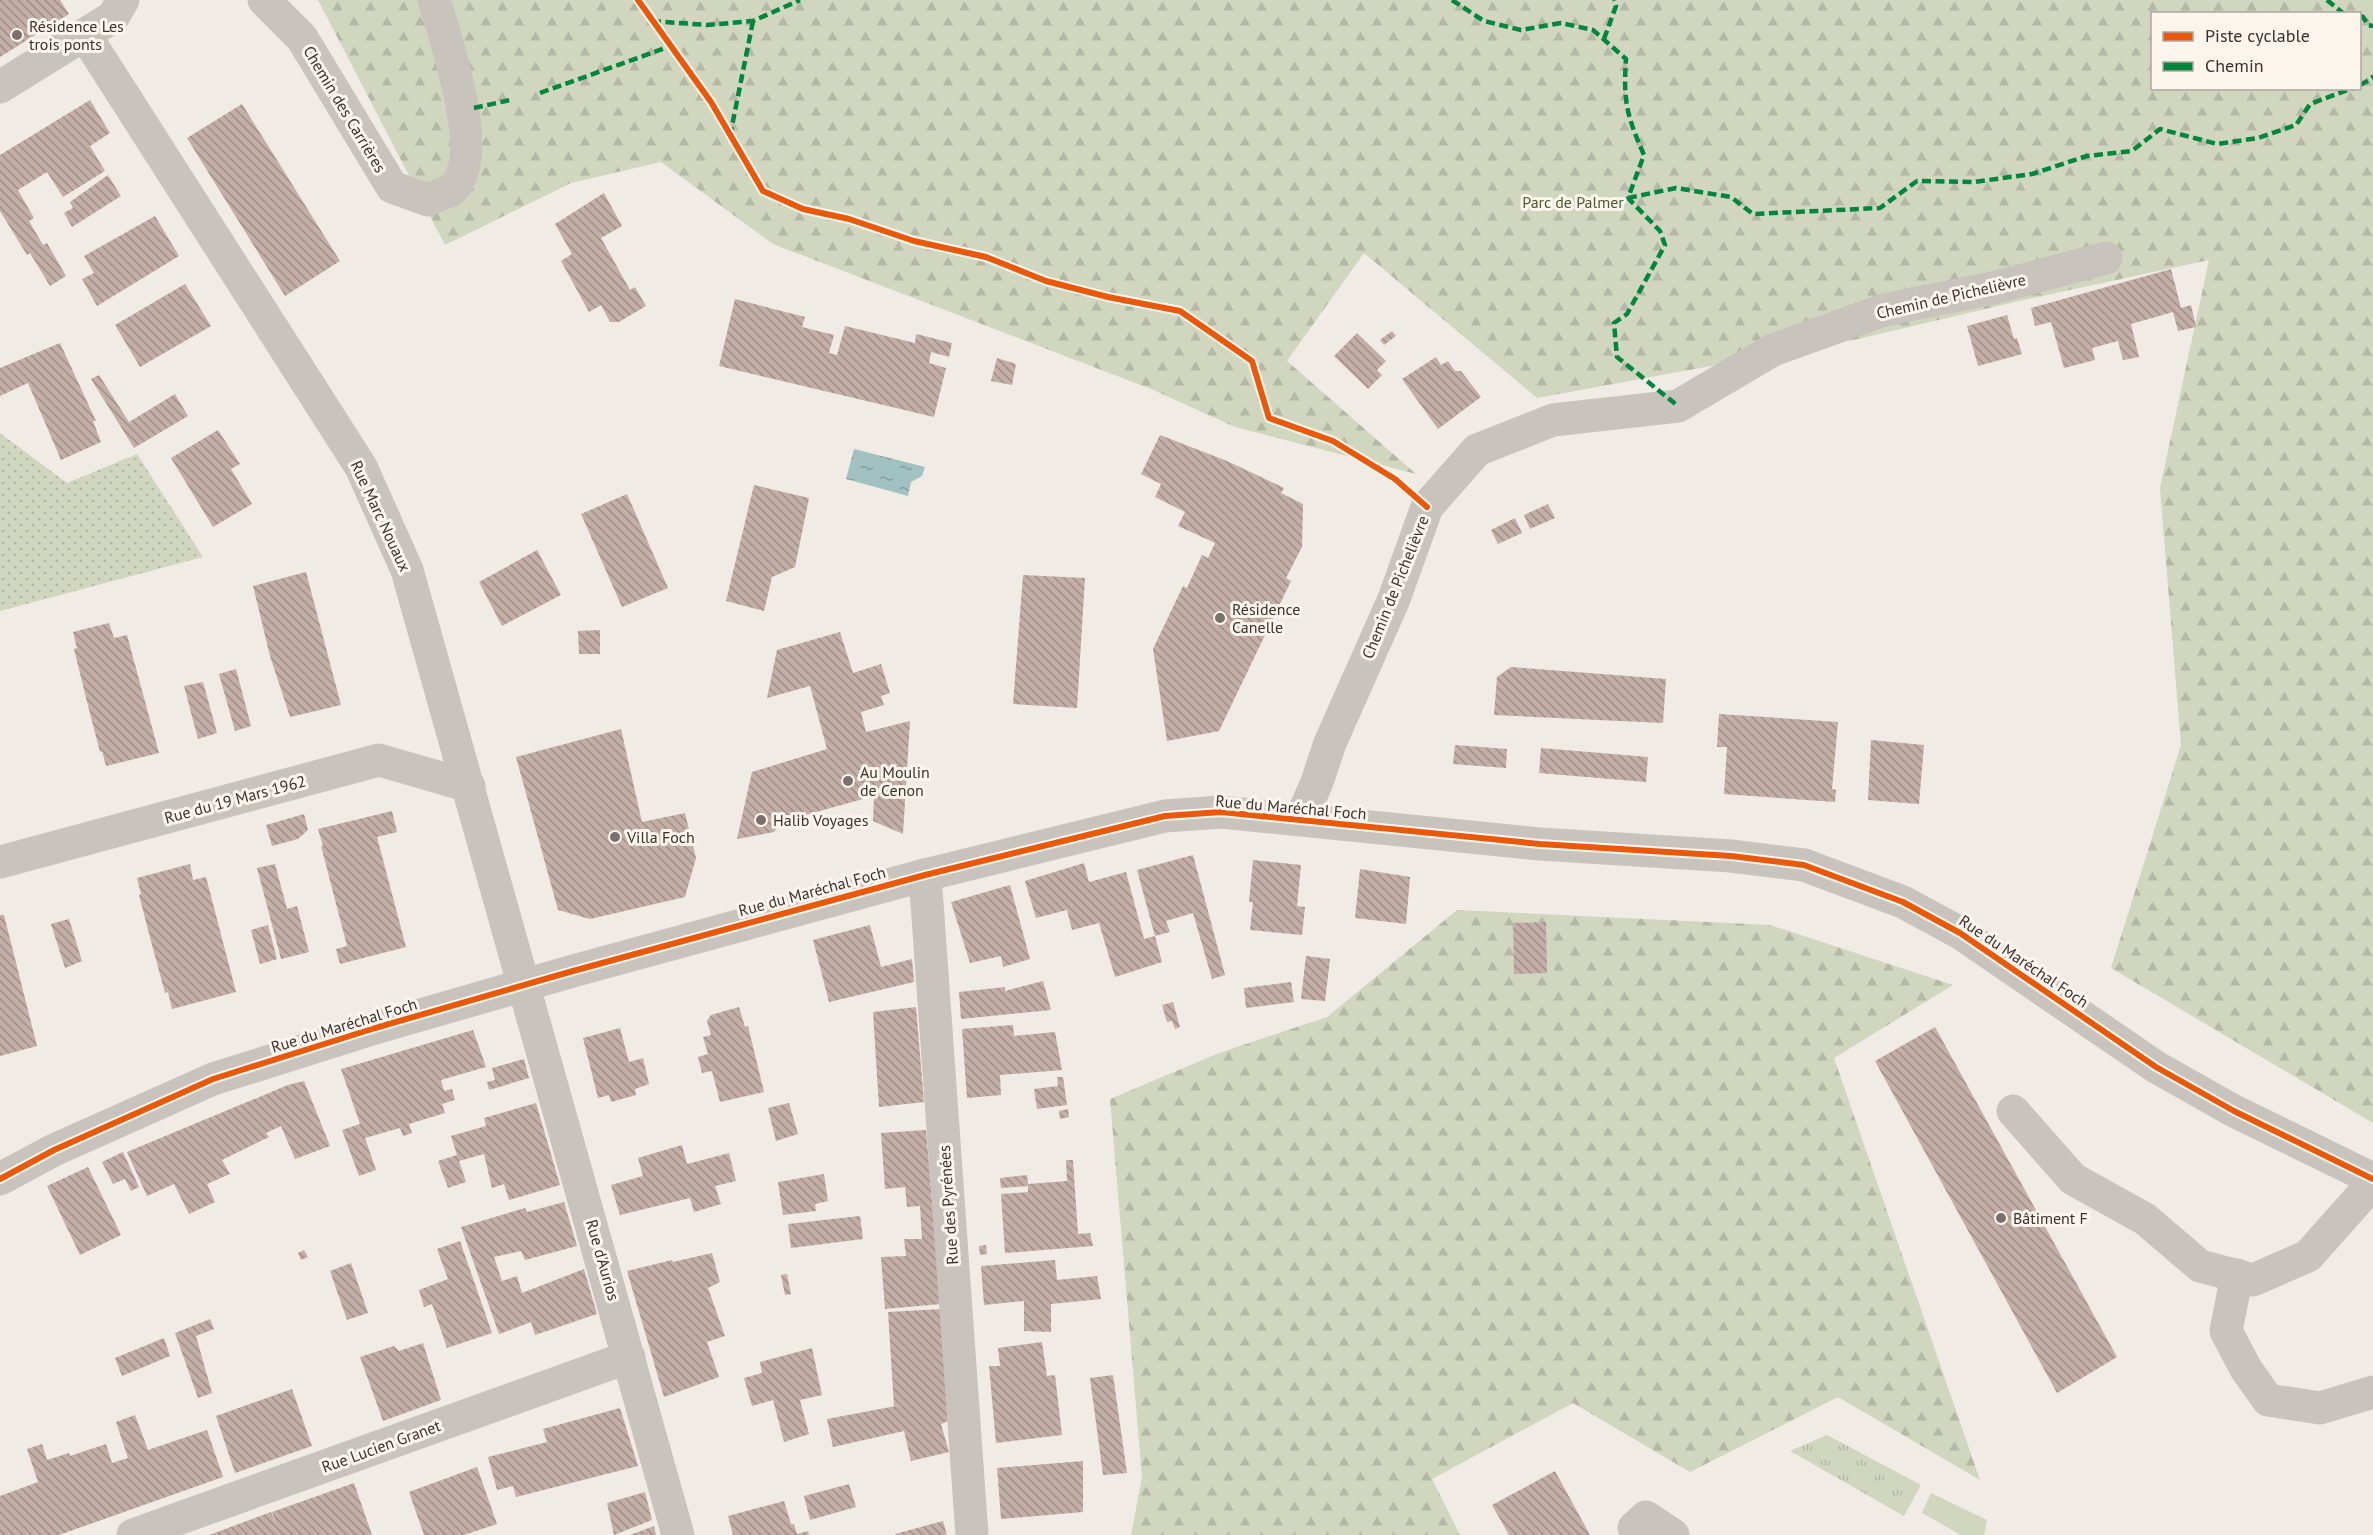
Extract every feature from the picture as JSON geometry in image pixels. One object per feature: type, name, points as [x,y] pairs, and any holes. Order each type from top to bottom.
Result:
[{"type":"street","points":[[0,87],[113,17],[122,0]]},
{"type":"street","name":"Chemin des Carrières","points":[[264,0],[302,38],[392,188],[428,200],[453,187],[466,165],[464,114],[448,45],[434,0]]},
{"type":"street","name":"Rue Marc Nouaux","points":[[86,35],[361,466],[407,570],[526,986]]},
{"type":"street","name":"Chemin de Pichelièvre","points":[[1301,819],[1330,743],[1394,598],[1427,507],[1478,450],[1553,420],[1677,406],[1773,350],[1884,310],[1997,287],[2106,258]]},
{"type":"street","name":"Rue du 19 Mars 1962","points":[[0,862],[379,760],[468,786]]},
{"type":"street","name":"Rue du Maréchal Foch","points":[[0,1179],[54,1150],[213,1079],[375,1028],[573,971],[925,875],[1165,816],[1221,812],[1395,831],[1540,844],[1731,856],[1804,865],[1903,902],[1950,928],[2157,1067],[2234,1111],[2373,1181]]},
{"type":"street","name":"Rue des Pyrénées","points":[[925,875],[972,1535]]},
{"type":"street","name":"Rue d'Aurios","points":[[526,986],[678,1535]]},
{"type":"street","points":[[2013,1111],[2073,1179],[2145,1219],[2200,1266],[2253,1280],[2308,1256],[2373,1181]]},
{"type":"street","points":[[2236,1275],[2226,1331],[2246,1369],[2268,1400],[2320,1408],[2373,1392]]},
{"type":"street","name":"Rue Lucien Granet","points":[[133,1535],[630,1357]]},
{"type":"street","points":[[1637,1535],[1634,1528],[1646,1517],[1673,1535]]},
{"type":"green space","name":"Parc de Palmer","points":[[318,0],[2373,0],[2373,1123],[2111,968],[2181,745],[2160,488],[2209,260],[1858,339],[1537,398],[1364,253],[1287,361],[1416,474],[1235,427],[1151,389],[773,244],[661,162],[571,183],[445,245]]},
{"type":"green space","points":[[0,433],[67,483],[137,454],[203,557],[0,611]]},
{"type":"green space","points":[[1457,910],[1770,925],[1953,985],[1834,1058],[1980,1480],[1838,1397],[1690,1472],[1573,1403],[1432,1479],[1460,1535],[1131,1535],[1142,1477],[1110,1099],[1219,1053],[1327,1017]]},
{"type":"green space","points":[[1827,1435],[1921,1485],[1904,1516],[1790,1451]]},
{"type":"green space","points":[[1931,1493],[1987,1520],[1984,1535],[1961,1535],[1922,1513]]},
{"type":"water","points":[[854,449],[925,467],[922,476],[911,482],[908,496],[846,479]]},
{"type":"building","name":"Résidence Les trois ponts","points":[[0,0],[60,0],[69,14],[0,57]]},
{"type":"building","points":[[90,100],[110,133],[90,146],[105,171],[63,197],[47,172],[18,190],[34,218],[29,221],[43,245],[47,243],[66,276],[50,286],[30,253],[27,255],[0,211],[0,155]]},
{"type":"building","points":[[242,104],[340,261],[285,296],[187,138]]},
{"type":"building","points":[[108,175],[121,196],[72,227],[64,213],[73,208],[70,202]]},
{"type":"building","points":[[604,193],[622,226],[601,238],[630,290],[635,287],[646,306],[619,322],[610,322],[601,305],[589,312],[561,261],[572,254],[555,224]]},
{"type":"building","points":[[155,216],[179,256],[97,306],[82,279],[94,273],[84,256]]},
{"type":"building","points":[[2171,269],[2181,308],[2191,305],[2196,327],[2178,331],[2173,312],[2131,324],[2139,357],[2123,360],[2118,341],[2092,348],[2095,360],[2064,368],[2051,322],[2035,326],[2031,308]]},
{"type":"building","points":[[185,284],[211,326],[140,367],[115,325]]},
{"type":"building","points":[[735,299],[805,317],[802,327],[834,335],[829,353],[837,355],[845,326],[915,343],[916,334],[952,343],[949,357],[931,352],[929,363],[946,368],[934,417],[719,366]]},
{"type":"building","points":[[2007,315],[2014,339],[2017,338],[2022,354],[1978,366],[1967,326]]},
{"type":"building","points":[[1392,331],[1396,336],[1384,345],[1380,340]]},
{"type":"building","points":[[1357,333],[1386,361],[1377,370],[1382,375],[1368,389],[1334,356]]},
{"type":"building","points":[[60,343],[96,421],[93,421],[101,442],[61,460],[28,383],[0,396],[0,368]]},
{"type":"building","points":[[1436,357],[1441,365],[1448,361],[1455,371],[1461,371],[1481,397],[1438,429],[1402,379]]},
{"type":"building","points":[[997,358],[1016,364],[1012,385],[991,381]]},
{"type":"building","points":[[99,375],[129,422],[175,394],[188,416],[134,448],[91,379]]},
{"type":"building","points":[[218,430],[240,464],[231,469],[252,504],[213,527],[171,458]]},
{"type":"building","name":"Résidence Canelle","points":[[1160,435],[1227,461],[1284,488],[1281,493],[1303,504],[1302,547],[1286,578],[1291,581],[1219,731],[1167,741],[1153,649],[1183,586],[1187,588],[1202,555],[1208,558],[1215,543],[1178,526],[1185,512],[1155,497],[1161,484],[1141,474]]},
{"type":"building","points":[[754,485],[809,498],[795,567],[772,577],[764,611],[726,601]]},
{"type":"building","points":[[627,494],[668,588],[622,607],[581,514]]},
{"type":"building","points":[[1548,504],[1555,518],[1530,529],[1524,515]]},
{"type":"building","points":[[1515,518],[1522,533],[1498,544],[1491,530]]},
{"type":"building","points":[[537,550],[561,595],[502,626],[479,582]]},
{"type":"building","points":[[306,572],[341,705],[290,717],[270,656],[253,586]]},
{"type":"building","points":[[1023,575],[1085,578],[1077,708],[1013,704]]},
{"type":"building","points":[[109,623],[114,638],[127,635],[159,753],[106,766],[87,702],[74,649],[77,648],[73,632]]},
{"type":"building","points":[[600,630],[600,654],[579,654],[578,631]]},
{"type":"building","points":[[840,632],[853,673],[881,664],[890,693],[881,696],[884,705],[861,712],[866,732],[910,721],[903,834],[873,821],[874,796],[780,822],[774,832],[737,839],[752,772],[827,749],[810,686],[767,698],[777,650]]},
{"type":"building","points":[[1511,667],[1666,679],[1663,723],[1494,715],[1497,677]]},
{"type":"building","points":[[236,669],[251,726],[235,731],[219,674]]},
{"type":"building","points":[[203,682],[217,733],[198,739],[184,686]]},
{"type":"building","points":[[1719,714],[1838,722],[1832,789],[1836,790],[1835,802],[1724,794],[1727,747],[1717,747]]},
{"type":"building","name":"Villa Foch","points":[[621,729],[642,822],[685,813],[696,858],[685,897],[590,919],[558,910],[516,757]]},
{"type":"building","points":[[1871,740],[1924,745],[1919,804],[1868,800]]},
{"type":"building","points":[[1455,745],[1507,749],[1506,768],[1453,764]]},
{"type":"building","points":[[1541,748],[1648,757],[1646,782],[1539,773]]},
{"type":"building","points":[[392,811],[397,832],[377,837],[406,947],[340,964],[336,949],[347,946],[318,829]]},
{"type":"building","points":[[304,814],[308,830],[298,839],[272,846],[266,825]]},
{"type":"building","points":[[1193,855],[1225,975],[1212,979],[1193,913],[1166,921],[1170,932],[1155,936],[1137,870]]},
{"type":"building","points":[[1253,860],[1301,865],[1297,906],[1305,907],[1302,935],[1250,930],[1253,902],[1249,902]]},
{"type":"building","points":[[1084,863],[1089,882],[1126,872],[1144,939],[1155,936],[1162,962],[1115,977],[1099,923],[1072,930],[1067,910],[1036,918],[1025,881]]},
{"type":"building","points":[[190,864],[193,880],[206,877],[236,992],[172,1009],[168,992],[165,993],[152,945],[137,878]]},
{"type":"building","points":[[275,864],[287,909],[297,906],[309,952],[281,959],[257,868]]},
{"type":"building","points":[[1360,869],[1410,877],[1406,924],[1355,918]]},
{"type":"building","points":[[1010,885],[1030,959],[1003,967],[1001,956],[970,963],[951,902]]},
{"type":"building","points":[[0,915],[4,915],[37,1046],[0,1056]]},
{"type":"building","points":[[69,919],[82,961],[65,968],[51,924]]},
{"type":"building","points":[[1546,922],[1547,973],[1514,974],[1513,923]]},
{"type":"building","points":[[268,925],[277,959],[260,964],[251,930]]},
{"type":"building","points":[[870,925],[881,967],[912,959],[914,982],[829,1002],[813,940]]},
{"type":"building","points":[[1306,956],[1330,959],[1325,1001],[1301,999]]},
{"type":"building","points":[[1043,981],[1051,1010],[961,1019],[959,992],[1005,987],[1005,991]]},
{"type":"building","points":[[1291,982],[1294,1002],[1246,1008],[1244,988]]},
{"type":"building","points":[[1173,1002],[1180,1027],[1175,1029],[1172,1021],[1167,1022],[1162,1005]]},
{"type":"building","points":[[739,1007],[745,1027],[748,1026],[764,1092],[720,1102],[712,1071],[702,1073],[698,1057],[708,1054],[703,1037],[711,1035],[707,1021],[711,1015]]},
{"type":"building","points":[[916,1007],[924,1102],[879,1107],[873,1012]]},
{"type":"building","points":[[1013,1025],[1014,1036],[1055,1032],[1062,1070],[1000,1075],[1001,1095],[967,1098],[962,1029]]},
{"type":"building","name":"Bâtiment F","points":[[1935,1027],[2117,1357],[2057,1393],[1875,1061]]},
{"type":"building","points":[[620,1028],[629,1062],[643,1058],[649,1084],[635,1089],[636,1095],[611,1102],[609,1095],[598,1098],[583,1038]]},
{"type":"building","points":[[473,1030],[486,1067],[441,1080],[444,1091],[452,1089],[455,1100],[442,1104],[445,1113],[409,1124],[412,1133],[403,1136],[400,1128],[365,1138],[376,1170],[359,1176],[342,1130],[360,1124],[341,1069]]},
{"type":"building","points":[[524,1059],[529,1078],[489,1090],[487,1082],[495,1080],[492,1068]]},
{"type":"building","points":[[1057,1077],[1063,1077],[1067,1105],[1037,1109],[1034,1089],[1058,1086]]},
{"type":"building","points":[[304,1081],[330,1146],[295,1159],[281,1126],[266,1133],[269,1137],[222,1160],[230,1174],[207,1184],[215,1202],[189,1214],[174,1184],[147,1196],[127,1152],[288,1085]]},
{"type":"building","points":[[536,1103],[560,1185],[509,1200],[504,1184],[492,1188],[484,1154],[459,1161],[466,1182],[448,1188],[438,1161],[457,1155],[451,1136],[486,1126],[484,1118]]},
{"type":"building","points":[[789,1103],[798,1134],[776,1141],[768,1108]]},
{"type":"building","points":[[1068,1109],[1069,1117],[1060,1119],[1059,1111]]},
{"type":"building","points":[[926,1130],[941,1304],[885,1309],[881,1257],[906,1256],[904,1239],[922,1239],[920,1206],[907,1207],[905,1187],[885,1189],[881,1133]]},
{"type":"building","points":[[682,1145],[687,1164],[729,1153],[736,1181],[715,1186],[721,1204],[694,1212],[690,1198],[620,1215],[611,1185],[643,1176],[638,1158]]},
{"type":"building","points":[[123,1152],[139,1187],[131,1191],[125,1179],[113,1184],[102,1162]]},
{"type":"building","points":[[1066,1160],[1073,1160],[1078,1234],[1090,1233],[1093,1246],[1005,1253],[1001,1194],[1028,1192],[1028,1186],[1001,1188],[1000,1178],[1027,1175],[1028,1184],[1067,1181]]},
{"type":"building","points":[[88,1167],[121,1235],[80,1255],[47,1186]]},
{"type":"building","points":[[824,1174],[828,1201],[815,1204],[816,1211],[783,1215],[778,1182]]},
{"type":"building","points":[[564,1202],[577,1246],[525,1260],[521,1251],[494,1257],[502,1281],[517,1276],[522,1293],[584,1269],[597,1314],[535,1335],[531,1322],[499,1334],[461,1227],[525,1208],[527,1212]]},
{"type":"building","points":[[860,1216],[863,1239],[791,1248],[788,1224]]},
{"type":"building","points":[[460,1241],[492,1333],[447,1348],[432,1304],[424,1307],[419,1290],[448,1279],[437,1249]]},
{"type":"building","points":[[986,1245],[987,1254],[980,1255],[979,1246]]},
{"type":"building","points":[[304,1250],[308,1257],[301,1260],[298,1253]]},
{"type":"building","points":[[712,1253],[720,1282],[708,1288],[725,1336],[707,1342],[719,1377],[664,1397],[627,1271]]},
{"type":"building","points":[[1055,1260],[1057,1280],[1097,1276],[1101,1299],[1051,1304],[1051,1332],[1024,1331],[1024,1301],[984,1305],[981,1266]]},
{"type":"building","points":[[351,1263],[368,1313],[347,1320],[330,1271]]},
{"type":"building","points":[[787,1274],[791,1294],[785,1295],[781,1275]]},
{"type":"building","points":[[941,1309],[950,1420],[941,1424],[949,1452],[911,1461],[904,1431],[833,1447],[827,1419],[901,1405],[894,1406],[888,1312]]},
{"type":"building","points":[[210,1319],[214,1329],[196,1336],[212,1393],[198,1398],[175,1333]]},
{"type":"building","points":[[164,1338],[170,1356],[122,1376],[115,1358]]},
{"type":"building","points":[[1042,1342],[1047,1376],[1055,1375],[1062,1435],[996,1443],[989,1366],[1000,1366],[998,1348]]},
{"type":"building","points":[[423,1343],[441,1400],[383,1421],[360,1357],[394,1346],[399,1351]]},
{"type":"building","points":[[812,1348],[822,1395],[800,1400],[809,1434],[784,1442],[773,1400],[752,1406],[744,1378],[762,1373],[760,1362]]},
{"type":"building","points":[[1113,1375],[1127,1473],[1103,1475],[1090,1378]]},
{"type":"building","points":[[292,1389],[312,1446],[235,1473],[216,1416]]},
{"type":"building","points":[[620,1408],[638,1466],[516,1497],[513,1486],[497,1490],[488,1457],[547,1442],[543,1429]]},
{"type":"building","points":[[135,1415],[148,1450],[207,1430],[223,1477],[59,1535],[0,1535],[0,1496],[38,1482],[27,1449],[42,1444],[47,1460],[69,1453],[70,1456],[106,1444],[112,1463],[128,1458],[116,1422]]},
{"type":"building","points":[[1083,1461],[1083,1512],[1001,1519],[997,1468]]},
{"type":"building","points":[[477,1467],[497,1524],[464,1535],[424,1535],[409,1492]]},
{"type":"building","points":[[1555,1471],[1590,1535],[1509,1535],[1492,1505]]},
{"type":"building","points":[[354,1483],[372,1535],[209,1535],[271,1512],[276,1524],[272,1512]]},
{"type":"building","points":[[849,1484],[856,1507],[810,1520],[804,1496]]},
{"type":"building","points":[[645,1492],[652,1520],[614,1535],[607,1503]]},
{"type":"building","points":[[784,1501],[791,1524],[794,1524],[797,1534],[808,1531],[809,1535],[733,1535],[728,1516]]},
{"type":"building","points":[[943,1521],[947,1535],[895,1534]]},
{"type":"building","points":[[654,1526],[656,1535],[630,1535]]},
{"type":"marked path","points":[[652,21],[707,25],[753,21],[800,0]]},
{"type":"marked path","points":[[1452,0],[1484,21],[1521,30],[1561,23],[1593,30],[1626,59],[1625,87],[1628,109],[1644,155],[1628,198],[1660,231],[1665,245],[1627,314],[1614,323],[1617,357],[1678,406]]},
{"type":"marked path","points":[[1604,39],[1616,6],[1614,0]]},
{"type":"marked path","points":[[2327,0],[2342,12]]},
{"type":"marked path","points":[[2361,16],[2368,25],[2373,26]]},
{"type":"marked path","points":[[730,136],[753,21]]},
{"type":"marked path","points":[[540,93],[671,46]]},
{"type":"marked path","points":[[2361,84],[2373,78],[2373,75]]},
{"type":"marked path","points":[[1628,198],[1676,188],[1731,197],[1753,214],[1880,208],[1917,181],[1974,182],[2032,174],[2087,156],[2132,151],[2160,129],[2217,144],[2258,138],[2296,125],[2310,104],[2348,90]]},
{"type":"marked path","points":[[474,108],[510,100]]},
{"type":"cycle path","points":[[638,0],[711,102],[763,191],[803,209],[849,219],[914,241],[986,257],[1046,281],[1108,297],[1180,311],[1252,361],[1269,418],[1333,441],[1395,479],[1427,507]]},
{"type":"cycle path","points":[[0,1179],[54,1150],[213,1079],[375,1028],[573,971],[925,875],[1165,816],[1221,812],[1540,844],[1731,856],[1804,865],[1903,902],[1960,933],[2156,1067],[2234,1111],[2373,1179]]},
{"type":"place","name":"Résidence Les trois ponts","points":[[17,35]]},
{"type":"place","name":"Résidence Canelle","points":[[1220,618]]},
{"type":"place","name":"Au Moulin de Cenon","points":[[848,781]]},
{"type":"place","name":"Halib Voyages","points":[[761,820]]},
{"type":"place","name":"Villa Foch","points":[[615,837]]},
{"type":"place","name":"Bâtiment F","points":[[2001,1218]]}]
